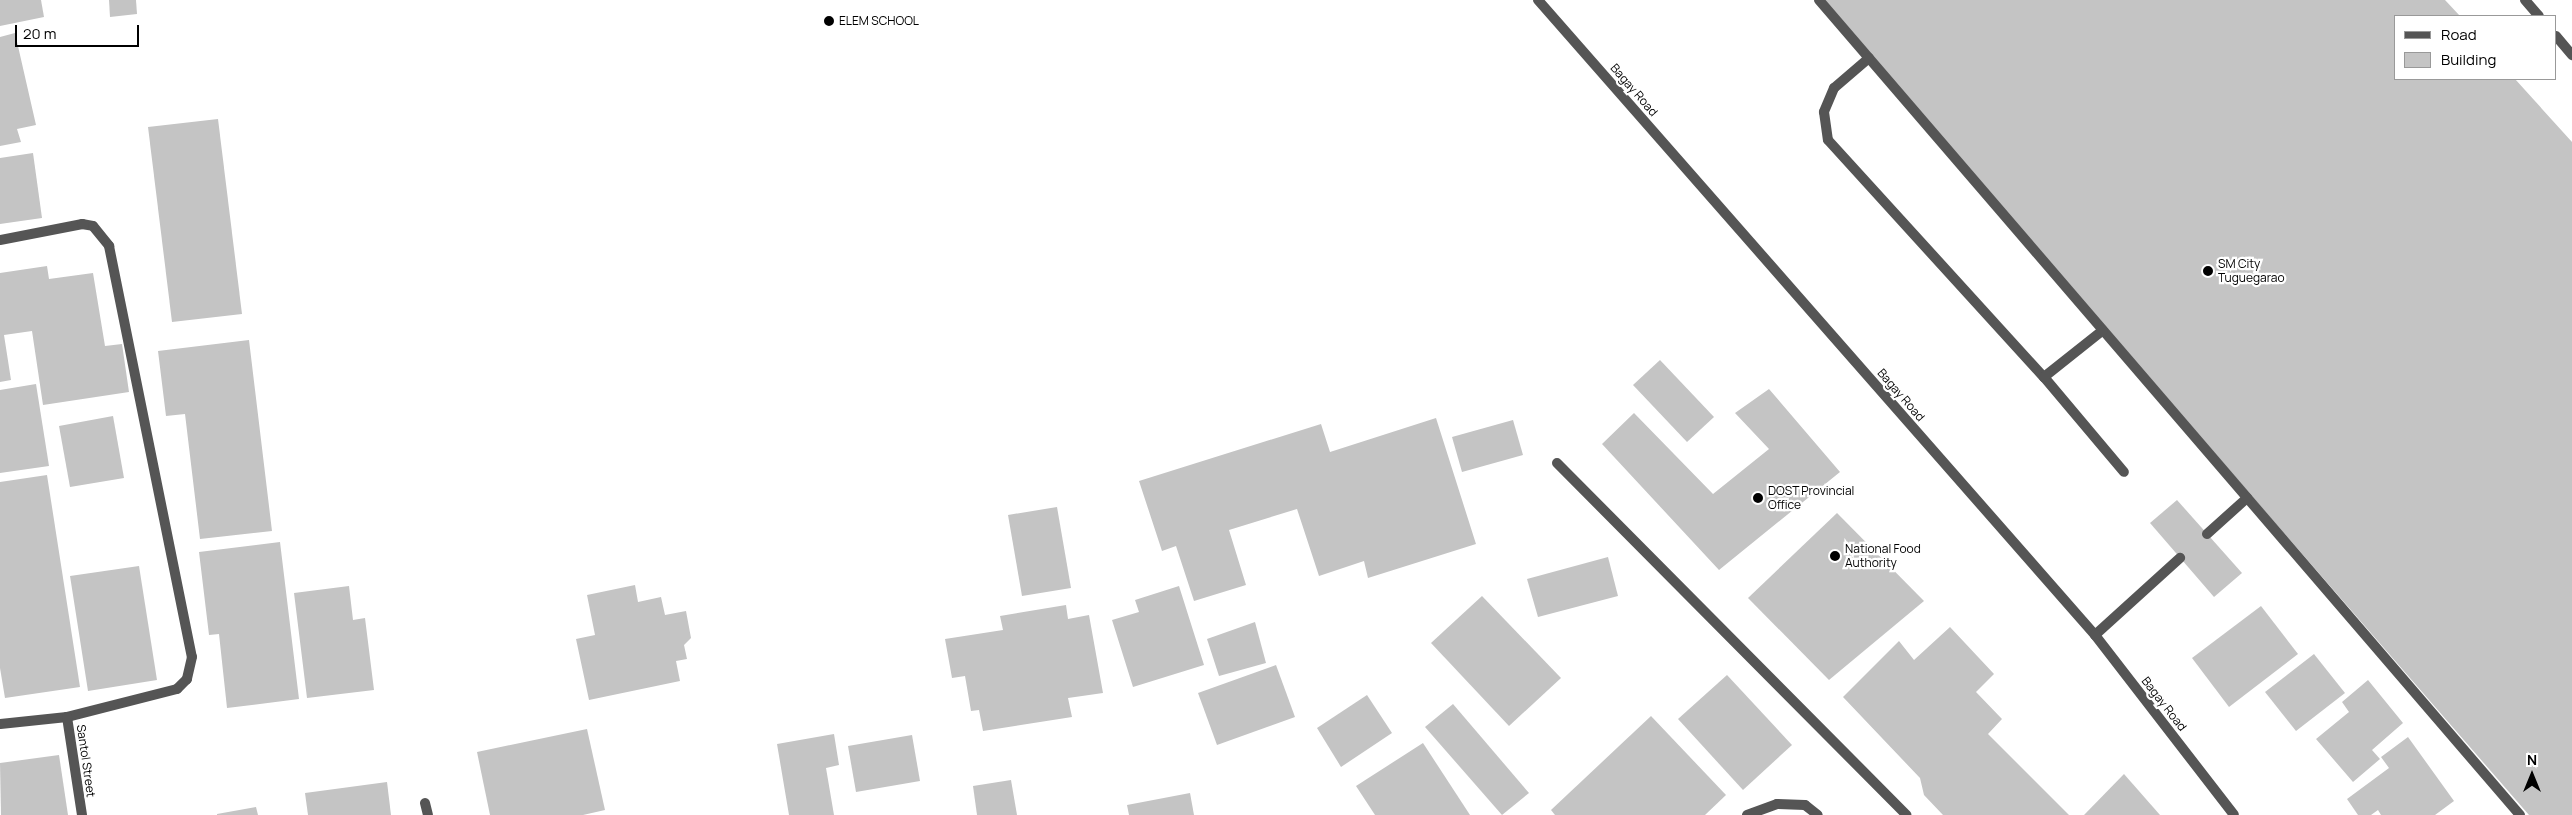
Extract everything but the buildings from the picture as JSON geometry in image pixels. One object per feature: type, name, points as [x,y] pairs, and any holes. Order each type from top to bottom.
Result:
[{"type":"street","name":"Bagay Road","points":[[1538,0],[2095,635],[2234,815]]},
{"type":"street","points":[[1819,0],[2520,815]]},
{"type":"street","points":[[2525,0],[2538,15]]},
{"type":"street","points":[[2557,37],[2572,55]]},
{"type":"street","points":[[1869,58],[1834,88],[1824,112],[1828,140],[2044,376],[2124,472]]},
{"type":"street","points":[[0,240],[82,224],[93,226],[109,246],[192,657],[187,679],[177,689],[67,717]]},
{"type":"street","points":[[2044,376],[2103,330]]},
{"type":"street","points":[[1557,463],[1907,815]]},
{"type":"street","points":[[2207,534],[2247,498]]},
{"type":"street","points":[[2095,635],[2180,558]]},
{"type":"street","name":"Santol Street","points":[[0,724],[67,717],[82,815]]},
{"type":"street","points":[[425,803],[428,815]]},
{"type":"street","points":[[1747,815],[1777,804],[1805,805],[1818,815]]},
{"type":"place","name":"ELEM SCHOOL","points":[[829,21]]},
{"type":"place","name":"SM City Tuguegarao","points":[[2208,271]]},
{"type":"place","name":"DOST Provincial Office","points":[[1758,498]]},
{"type":"place","name":"National Food Authority","points":[[1835,556]]}]
